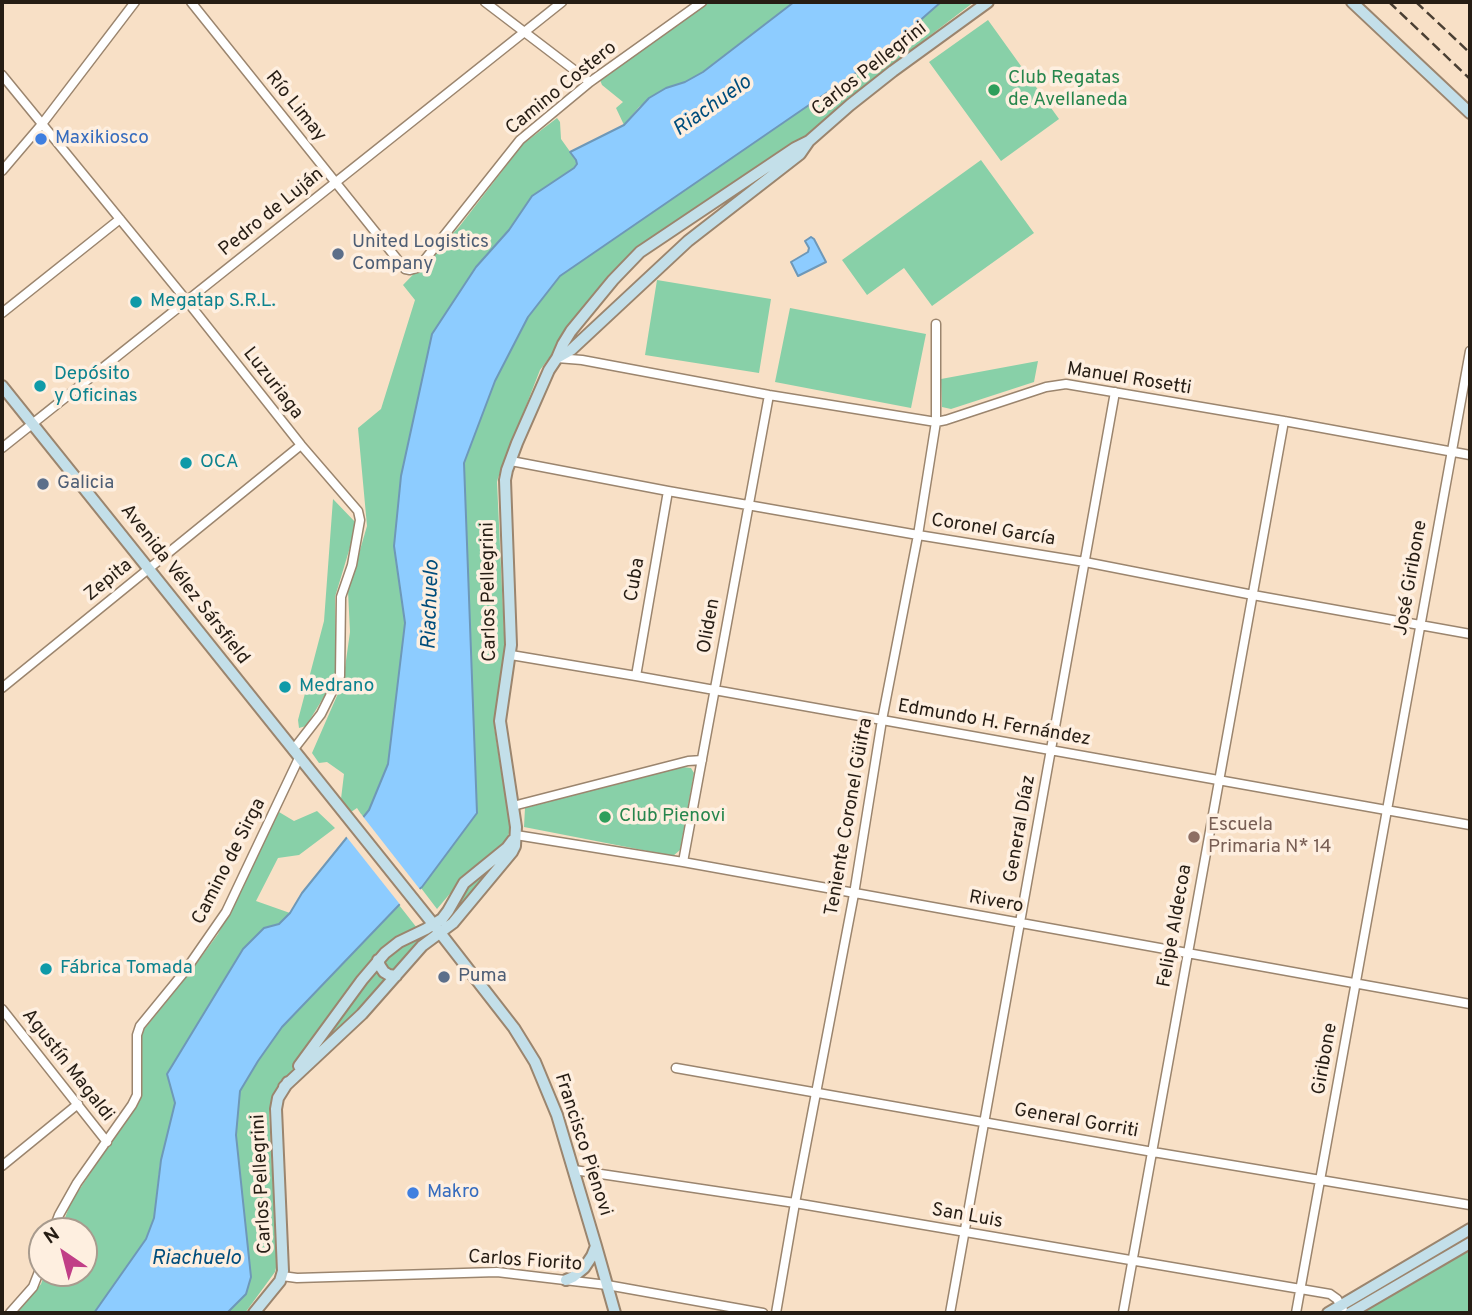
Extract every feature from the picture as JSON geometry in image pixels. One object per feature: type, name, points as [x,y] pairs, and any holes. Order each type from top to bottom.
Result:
[{"type":"street","points":[[2,171],[42,124],[135,2]]},
{"type":"street","name":"Río Limay","points":[[191,2],[401,264]]},
{"type":"street","points":[[485,2],[590,82]]},
{"type":"street","name":"Pedro de Luján","points":[[2,448],[562,2]]},
{"type":"street","name":"Camino Costero","points":[[401,264],[410,270],[423,262],[520,140],[590,82],[702,2]]},
{"type":"street","name":"Carlos Pellegrini","points":[[254,1313],[276,1286],[284,1265],[276,1109],[284,1087],[379,960],[399,942],[453,923],[512,852],[516,841],[500,721],[511,655],[505,488],[507,470],[549,370],[571,331],[621,270],[640,252],[809,141],[871,88],[988,2]]},
{"type":"street","points":[[1352,2],[1470,113]]},
{"type":"street","name":"Luzuriaga","points":[[2,75],[301,445],[358,511],[360,520],[352,565],[341,597],[340,676],[321,714],[296,754]]},
{"type":"street","name":"Carlos Pellegrini","points":[[557,358],[571,350],[688,241],[800,154],[809,141]]},
{"type":"street","points":[[2,313],[120,219]]},
{"type":"street","name":"Teniente Coronel Güifra","points":[[776,1313],[854,894],[882,720],[918,535],[936,422],[936,324]]},
{"type":"street","name":"José Giribone","points":[[1388,810],[1470,351]]},
{"type":"street","name":"Manuel Rosetti","points":[[557,358],[582,360],[769,395],[936,422],[1056,384],[1075,385],[1470,455]]},
{"type":"street","name":"Avenida Vélez Sársfield","points":[[2,386],[414,900]]},
{"type":"street","name":"General Díaz","points":[[950,1313],[1115,391]]},
{"type":"street","name":"Oliden","points":[[683,862],[769,395]]},
{"type":"street","name":"Felipe Aldecoa","points":[[1123,1313],[1284,421]]},
{"type":"street","name":"Zepita","points":[[2,688],[301,445]]},
{"type":"street","name":"Coronel García","points":[[511,461],[918,535],[1085,562],[1470,634]]},
{"type":"street","name":"Cuba","points":[[636,676],[668,491]]},
{"type":"street","name":"Edmundo H. Fernández","points":[[511,655],[1470,825]]},
{"type":"street","name":"Camino de Sirga","points":[[58,1217],[77,1184],[137,1095],[139,1026],[185,971],[226,912],[296,754]]},
{"type":"street","points":[[513,806],[688,761],[702,760]]},
{"type":"street","name":"Giribone","points":[[1296,1313],[1388,810]]},
{"type":"street","name":"Carlos Pellegrini","points":[[284,1087],[362,1014],[437,929],[460,888],[507,848],[516,835]]},
{"type":"street","name":"Rivero","points":[[516,835],[683,862],[1470,1004]]},
{"type":"street","points":[[467,880],[475,880],[479,887],[478,892]]},
{"type":"street","name":"Francisco Pienovi","points":[[414,900],[526,1046],[551,1098],[615,1313]]},
{"type":"street","points":[[379,960],[384,972],[396,976]]},
{"type":"street","points":[[366,974],[378,978],[384,989]]},
{"type":"street","name":"Agustín Magaldi","points":[[2,1009],[107,1142]]},
{"type":"street","name":"General Gorriti","points":[[676,1068],[1470,1205]]},
{"type":"street","points":[[2,1166],[78,1104]]},
{"type":"street","name":"San Luis","points":[[574,1170],[795,1203],[1330,1294],[1345,1311]]},
{"type":"street","points":[[1345,1311],[1470,1228]]},
{"type":"street","points":[[1328,1313],[1345,1311],[1470,1243]]},
{"type":"street","points":[[566,1280],[584,1268],[593,1256],[596,1246]]},
{"type":"street","name":"Carlos Fiorito","points":[[282,1276],[297,1278],[497,1272],[607,1285],[763,1313]]},
{"type":"street","points":[[10,1313],[33,1287]]},
{"type":"green space","points":[[710,2],[794,2],[703,72],[666,88],[639,107],[624,125],[616,108],[623,102],[602,85],[600,80]]},
{"type":"green space","points":[[941,2],[974,2],[860,89],[807,137],[651,242],[561,342],[540,370],[497,482],[505,654],[494,726],[510,828],[507,840],[464,877],[437,909],[421,888],[477,813],[464,463],[495,381],[528,317],[560,276],[876,59]]},
{"type":"green space","name":"Club Regatas de Avellaneda","points":[[988,20],[1059,119],[1001,161],[929,62]]},
{"type":"green space","points":[[557,118],[560,122],[561,139],[577,164],[532,196],[509,230],[476,267],[432,334],[401,476],[394,546],[405,623],[388,764],[369,810],[363,817],[357,808],[351,812],[341,799],[344,774],[327,762],[319,763],[312,753],[343,682],[350,632],[348,591],[367,526],[358,428],[381,409],[415,300],[403,285],[459,227],[523,144]]},
{"type":"green space","points":[[981,160],[1034,233],[932,306],[904,268],[867,295],[842,260]]},
{"type":"green space","points":[[657,280],[771,299],[759,373],[645,355]]},
{"type":"green space","points":[[790,308],[926,334],[911,408],[775,382]]},
{"type":"green space","points":[[1038,361],[1034,382],[951,409],[942,407],[941,379]]},
{"type":"green space","points":[[333,499],[357,524],[335,597],[336,673],[306,726],[299,728],[298,720],[324,621]]},
{"type":"green space","name":"Club Pienovi","points":[[683,767],[691,768],[694,773],[680,850],[673,856],[524,827],[525,808]]},
{"type":"green space","points":[[317,811],[335,828],[299,855],[278,858],[256,901],[290,913],[279,924],[264,928],[243,949],[167,1074],[175,1103],[160,1164],[154,1218],[146,1239],[94,1313],[15,1313],[38,1287],[98,1287],[98,1217],[65,1217],[71,1202],[140,1099],[142,1032],[218,934],[279,812],[294,821]]},
{"type":"green space","points":[[507,848],[478,892],[284,1087],[385,953],[426,929],[454,898]]},
{"type":"green space","points":[[399,905],[417,928],[362,975],[272,1098],[269,1113],[277,1264],[275,1272],[245,1313],[227,1313],[246,1294],[251,1277],[236,1135],[240,1091],[282,1027]]},
{"type":"green space","points":[[1470,1243],[1470,1313],[1350,1313]]},
{"type":"water","name":"Riachuelo","points":[[794,2],[941,2],[876,59],[560,276],[528,317],[495,381],[464,463],[477,813],[422,887],[399,905],[282,1027],[240,1091],[236,1135],[251,1277],[246,1294],[227,1313],[94,1313],[146,1239],[154,1218],[161,1160],[175,1103],[167,1074],[243,949],[264,928],[279,924],[290,913],[302,893],[369,810],[388,764],[405,623],[394,546],[401,476],[432,334],[476,267],[509,230],[532,196],[574,168],[576,160],[570,152],[624,125],[649,98],[703,72]]},
{"type":"water","points":[[811,237],[826,262],[798,276],[791,262],[808,252],[805,241]]},
{"type":"pier","points":[[361,814],[422,892],[402,907],[345,835]]},
{"type":"railway","points":[[1389,2],[1470,79]]},
{"type":"railway","points":[[1416,2],[1470,53]]},
{"type":"place","name":"Club Regatas de Avellaneda","points":[[994,90]]},
{"type":"place","name":"Maxikiosco","points":[[41,139]]},
{"type":"place","name":"United Logistics Company","points":[[338,254]]},
{"type":"place","name":"Megatap S.R.L.","points":[[136,302]]},
{"type":"place","name":"Depósito y Oficinas","points":[[40,386]]},
{"type":"place","name":"OCA","points":[[186,463]]},
{"type":"place","name":"Galicia","points":[[43,484]]},
{"type":"place","name":"Medrano","points":[[285,687]]},
{"type":"place","name":"Club Pienovi","points":[[605,817]]},
{"type":"place","name":"Escuela Primaria N* 14","points":[[1194,837]]},
{"type":"place","name":"Fábrica Tomada","points":[[46,969]]},
{"type":"place","name":"Puma","points":[[444,977]]},
{"type":"place","name":"Makro","points":[[413,1193]]}]
